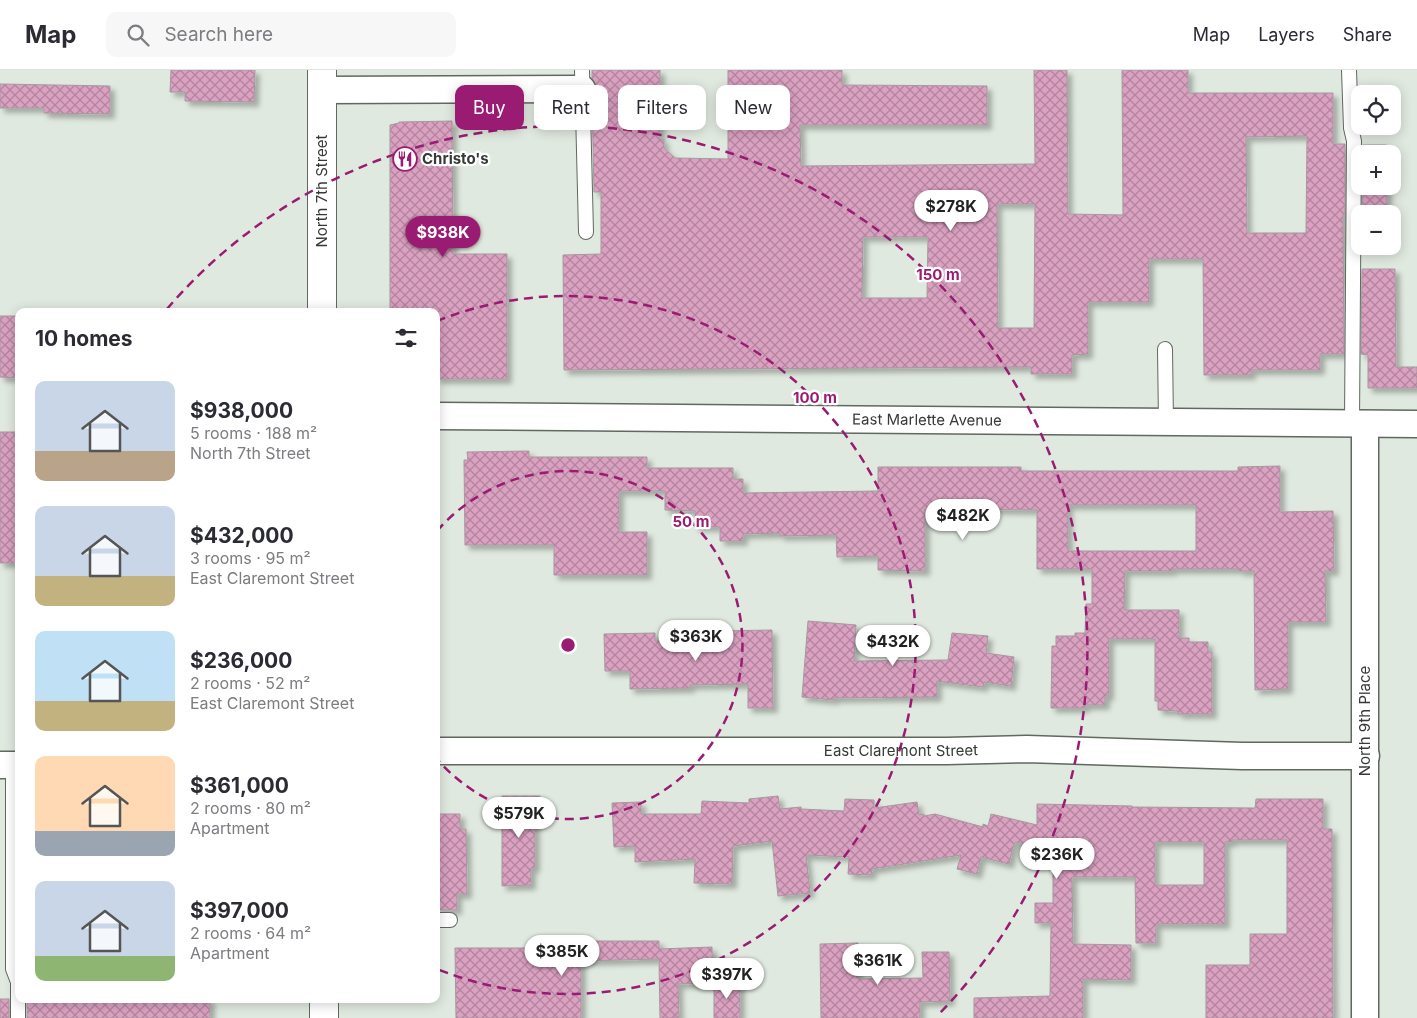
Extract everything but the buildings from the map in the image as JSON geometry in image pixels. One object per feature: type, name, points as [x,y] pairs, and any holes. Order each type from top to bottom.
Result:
[{"type":"main road","name":"North 7th Street","points":[[322,80],[322,308]]},
{"type":"main road","points":[[324,1003],[324,1018]]},
{"type":"street","points":[[322,80],[582,79]]},
{"type":"street","name":"East Marlette Avenue","points":[[440,416],[1417,424]]},
{"type":"street","name":"North 9th Place","points":[[1358,424],[1366,756],[1365,1018]]},
{"type":"street","name":"East Claremont Street","points":[[440,751],[947,751],[1027,749],[1242,756],[1366,756]]},
{"type":"lane","points":[[1349,70],[1351,128],[1354,141],[1358,424]]},
{"type":"lane","points":[[582,79],[586,232]]},
{"type":"lane","points":[[1165,349],[1166,423]]},
{"type":"lane","points":[[11,765],[15,973]]},
{"type":"lane","points":[[18,1003],[18,1018]]},
{"type":"place","name":"Christo's","points":[[405,159]]}]
